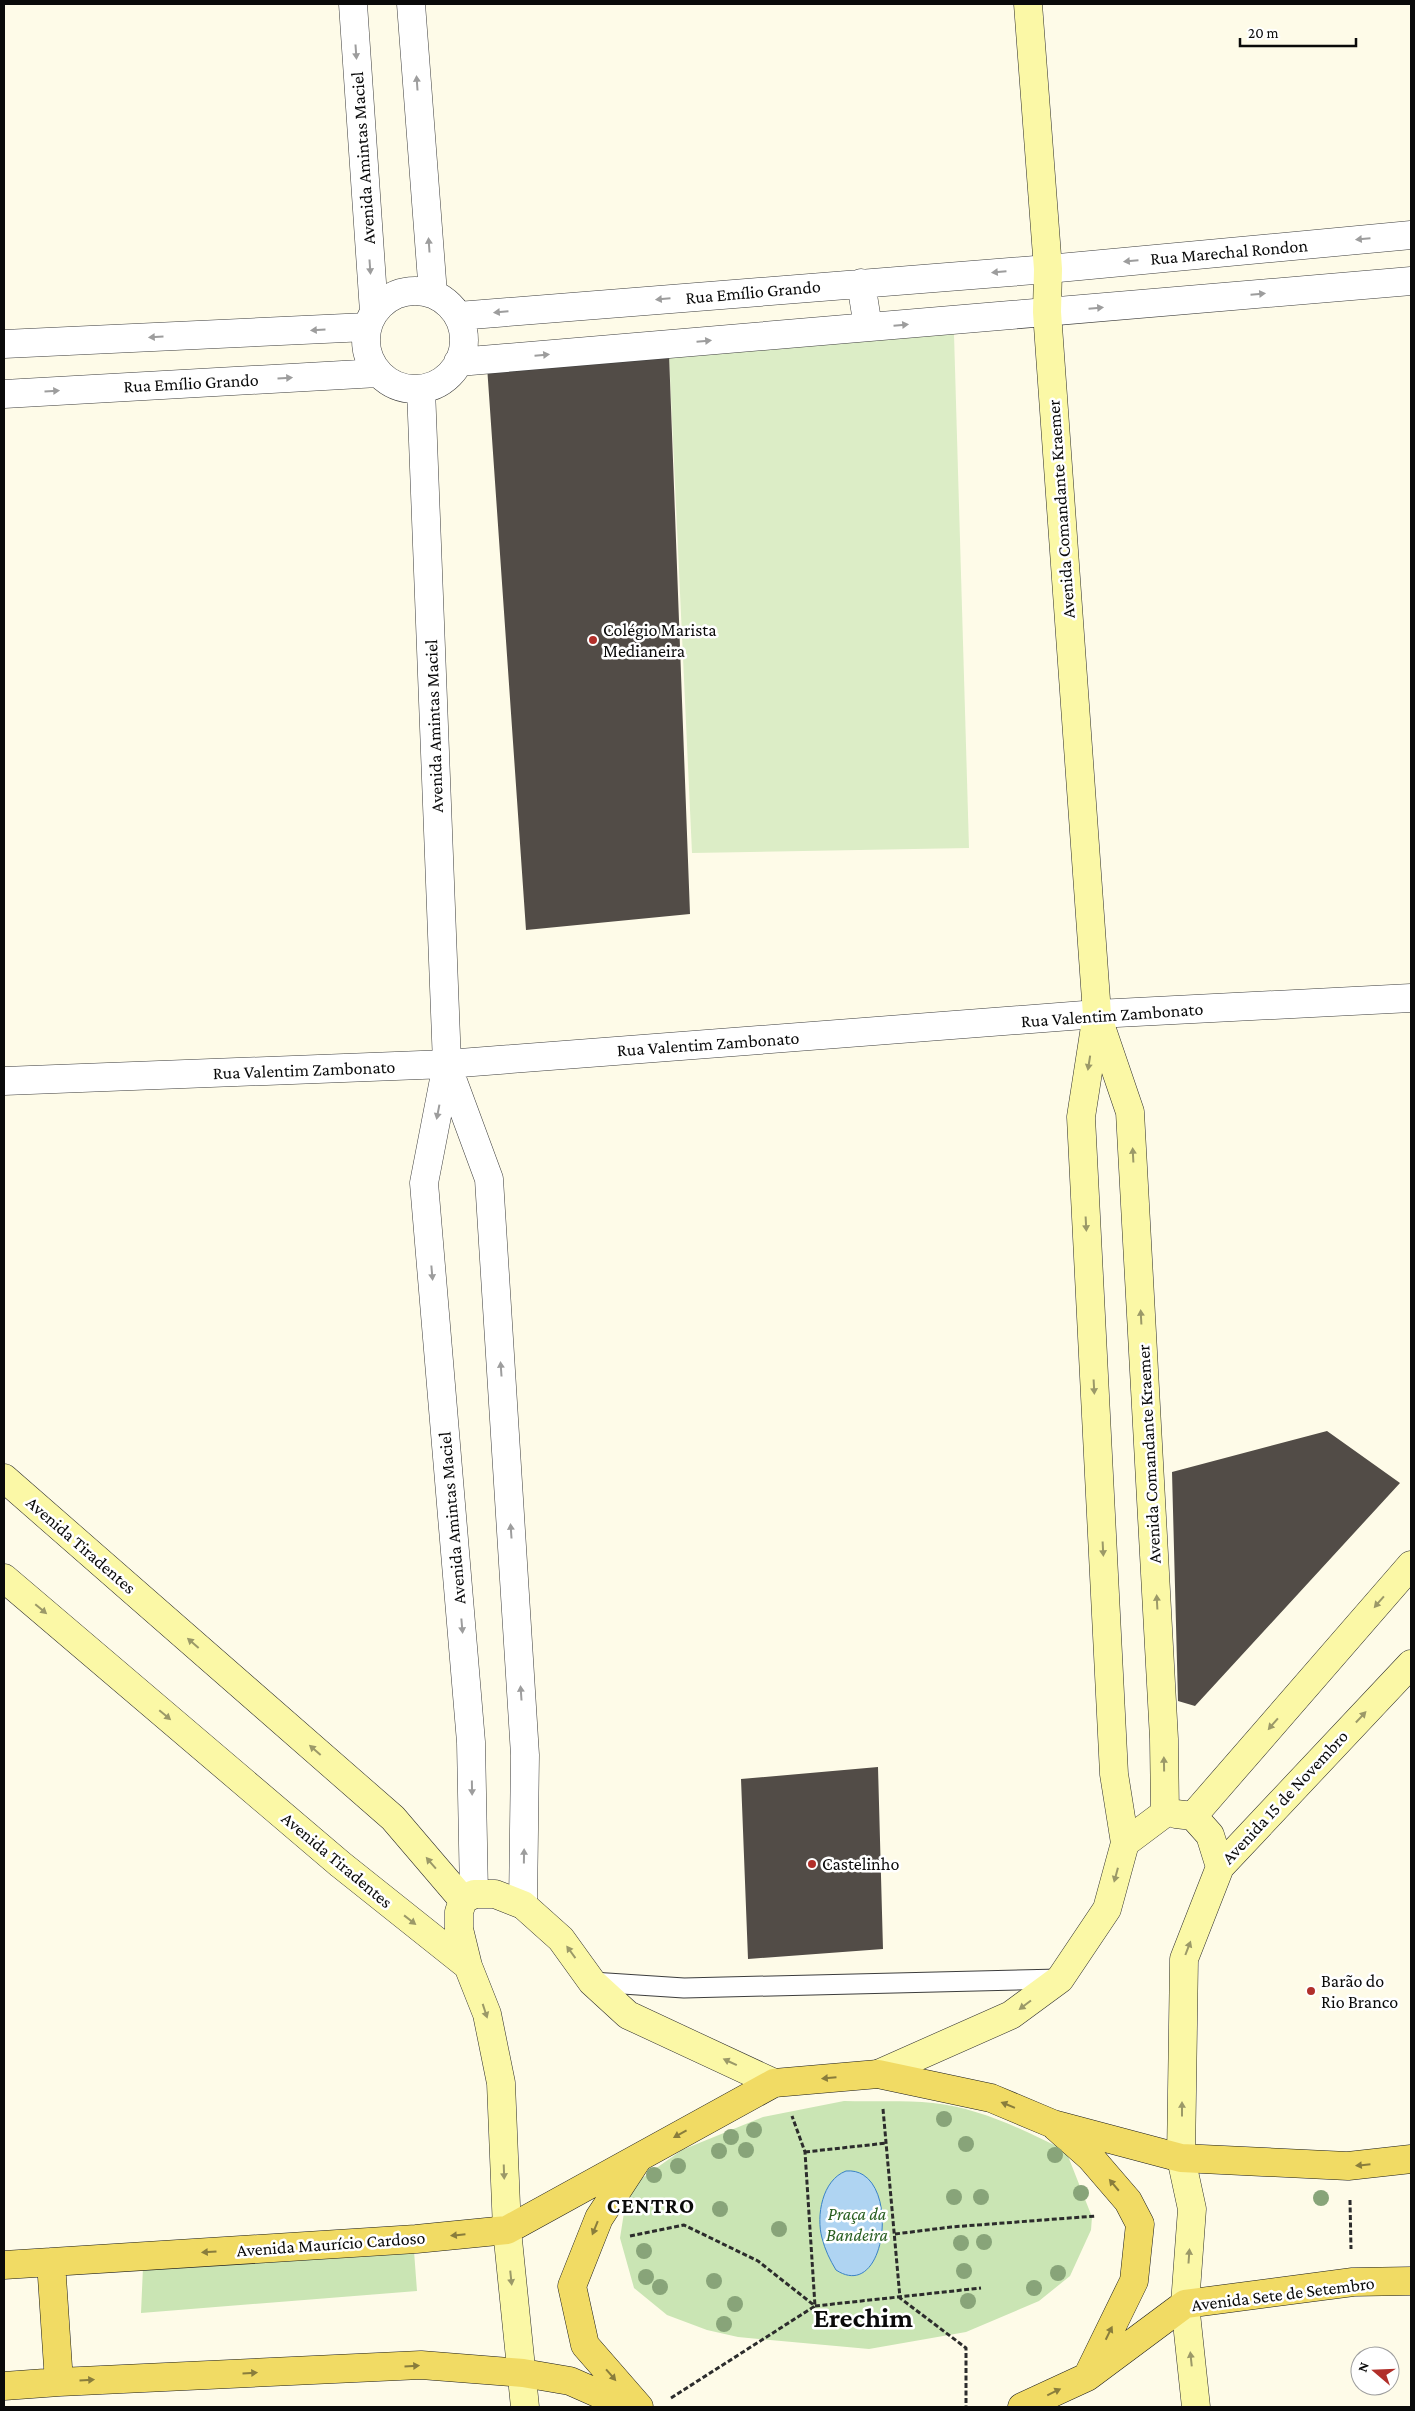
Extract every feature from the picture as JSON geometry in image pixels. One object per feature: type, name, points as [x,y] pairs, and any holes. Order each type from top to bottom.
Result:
[{"type":"main road","name":"Avenida Comandante Kraemer","points":[[1028,4],[1048,268],[1048,312],[1097,1014],[1080,1117],[1114,1764],[1125,1844]]},
{"type":"main road","name":"Avenida Comandante Kraemer","points":[[1097,1014],[1130,1112],[1164,1739],[1165,1813]]},
{"type":"main road","name":"Avenida Tiradentes","points":[[4,1478],[392,1818],[469,1897]]},
{"type":"main road","points":[[1193,1816],[1411,1565]]},
{"type":"main road","name":"Avenida Tiradentes","points":[[4,1578],[340,1864],[468,1966],[487,2014],[501,2083],[506,2230],[523,2373],[525,2407]]},
{"type":"main road","name":"Avenida 15 de Novembro","points":[[1196,2407],[1186,2304],[1192,2209],[1181,2158],[1184,1959],[1220,1867],[1411,1664]]},
{"type":"main road","points":[[878,2074],[1011,2015],[1060,1979],[1107,1909],[1125,1844],[1165,1813],[1193,1816],[1210,1835],[1220,1867]]},
{"type":"main road","points":[[469,1897],[495,1894],[523,1905],[561,1939],[592,1982],[628,2015],[774,2083]]},
{"type":"main road","name":"Avenida Amintas Maciel","points":[[468,1966],[460,1929],[459,1912],[469,1897]]},
{"type":"main road","points":[[651,2405],[585,2345],[572,2286],[599,2218],[639,2157],[774,2083],[878,2074],[991,2098],[1053,2124],[1181,2158],[1348,2166],[1411,2159]]},
{"type":"main road","points":[[1022,2407],[1087,2377],[1134,2281],[1140,2224],[1128,2201],[1091,2158],[1053,2124]]},
{"type":"main road","name":"Avenida Maurício Cardoso","points":[[4,2265],[416,2239],[506,2230],[639,2157]]},
{"type":"main road","points":[[51,2262],[59,2382]]},
{"type":"main road","name":"Avenida Sete de Setembro","points":[[1087,2377],[1186,2304],[1353,2282],[1411,2282]]},
{"type":"main road","points":[[4,2386],[421,2365],[523,2373],[570,2382],[630,2407]]},
{"type":"street","name":"Avenida Amintas Maciel","points":[[352,4],[370,320],[365,344],[369,360],[378,373]]},
{"type":"street","points":[[411,4],[433,294]]},
{"type":"street","name":"Rua Marechal Rondon","points":[[1048,268],[1411,235]]},
{"type":"street","name":"Rua Emílio Grando","points":[[458,316],[1048,268]]},
{"type":"street","points":[[458,362],[1411,281]]},
{"type":"street","points":[[861,283],[868,327]]},
{"type":"street","points":[[4,344],[370,320],[385,300],[400,292],[417,290],[433,294],[448,302],[458,316],[464,332],[464,347],[458,362],[449,375],[436,384],[421,389],[405,388],[390,383],[378,373]]},
{"type":"street","name":"Rua Emílio Grando","points":[[4,394],[378,373]]},
{"type":"street","name":"Avenida Amintas Maciel","points":[[421,389],[447,1064],[424,1183],[471,1742],[469,1897]]},
{"type":"street","name":"Rua Valentim Zambonato","points":[[4,1081],[447,1064],[1097,1014],[1411,998]]},
{"type":"street","name":"Avenida Amintas Maciel","points":[[447,1064],[489,1179],[525,1756],[523,1905]]},
{"type":"lane","points":[[592,1982],[684,1988],[1060,1979]]},
{"type":"path","points":[[878,2074],[887,2143],[900,2298],[966,2348],[966,2407]]},
{"type":"path","points":[[774,2083],[790,2111],[805,2152],[815,2306]]},
{"type":"path","points":[[805,2152],[887,2143]]},
{"type":"path","points":[[1348,2166],[1353,2282]]},
{"type":"path","points":[[895,2234],[950,2227],[1091,2216],[1140,2224]]},
{"type":"path","points":[[620,2238],[684,2225],[758,2260],[815,2306]]},
{"type":"path","points":[[651,2405],[815,2306],[981,2288]]},
{"type":"green space","points":[[954,334],[969,848],[692,853],[669,354]]},
{"type":"green space","name":"Praça da Bandeira","points":[[844,2101],[933,2103],[968,2110],[1001,2121],[1066,2151],[1092,2217],[1091,2230],[1070,2276],[1039,2301],[966,2332],[869,2349],[738,2337],[707,2330],[667,2315],[634,2288],[620,2238],[626,2200],[638,2181],[682,2150],[763,2117]]},
{"type":"green space","points":[[414,2251],[417,2291],[141,2313],[143,2267]]},
{"type":"water","points":[[846,2171],[864,2175],[876,2189],[881,2209],[882,2232],[877,2253],[868,2269],[854,2276],[836,2270],[826,2251],[820,2229],[821,2210],[826,2190],[831,2182]]},
{"type":"building","name":"Colégio Marista Medianeira","points":[[669,354],[690,914],[526,930],[487,366]]},
{"type":"building","points":[[1327,1431],[1400,1483],[1195,1706],[1178,1701],[1172,1472]]},
{"type":"building","name":"Castelinho","points":[[878,1767],[883,1949],[748,1959],[741,1779]]},
{"type":"place","name":"Colégio Marista Medianeira","points":[[593,640]]},
{"type":"place","name":"Castelinho","points":[[812,1864]]},
{"type":"place","name":"Barão do Rio Branco","points":[[1311,1991]]},
{"type":"district","name":"CENTRO","points":[[651,2205]]},
{"type":"district","name":"Erechim","points":[[863,2317]]}]
